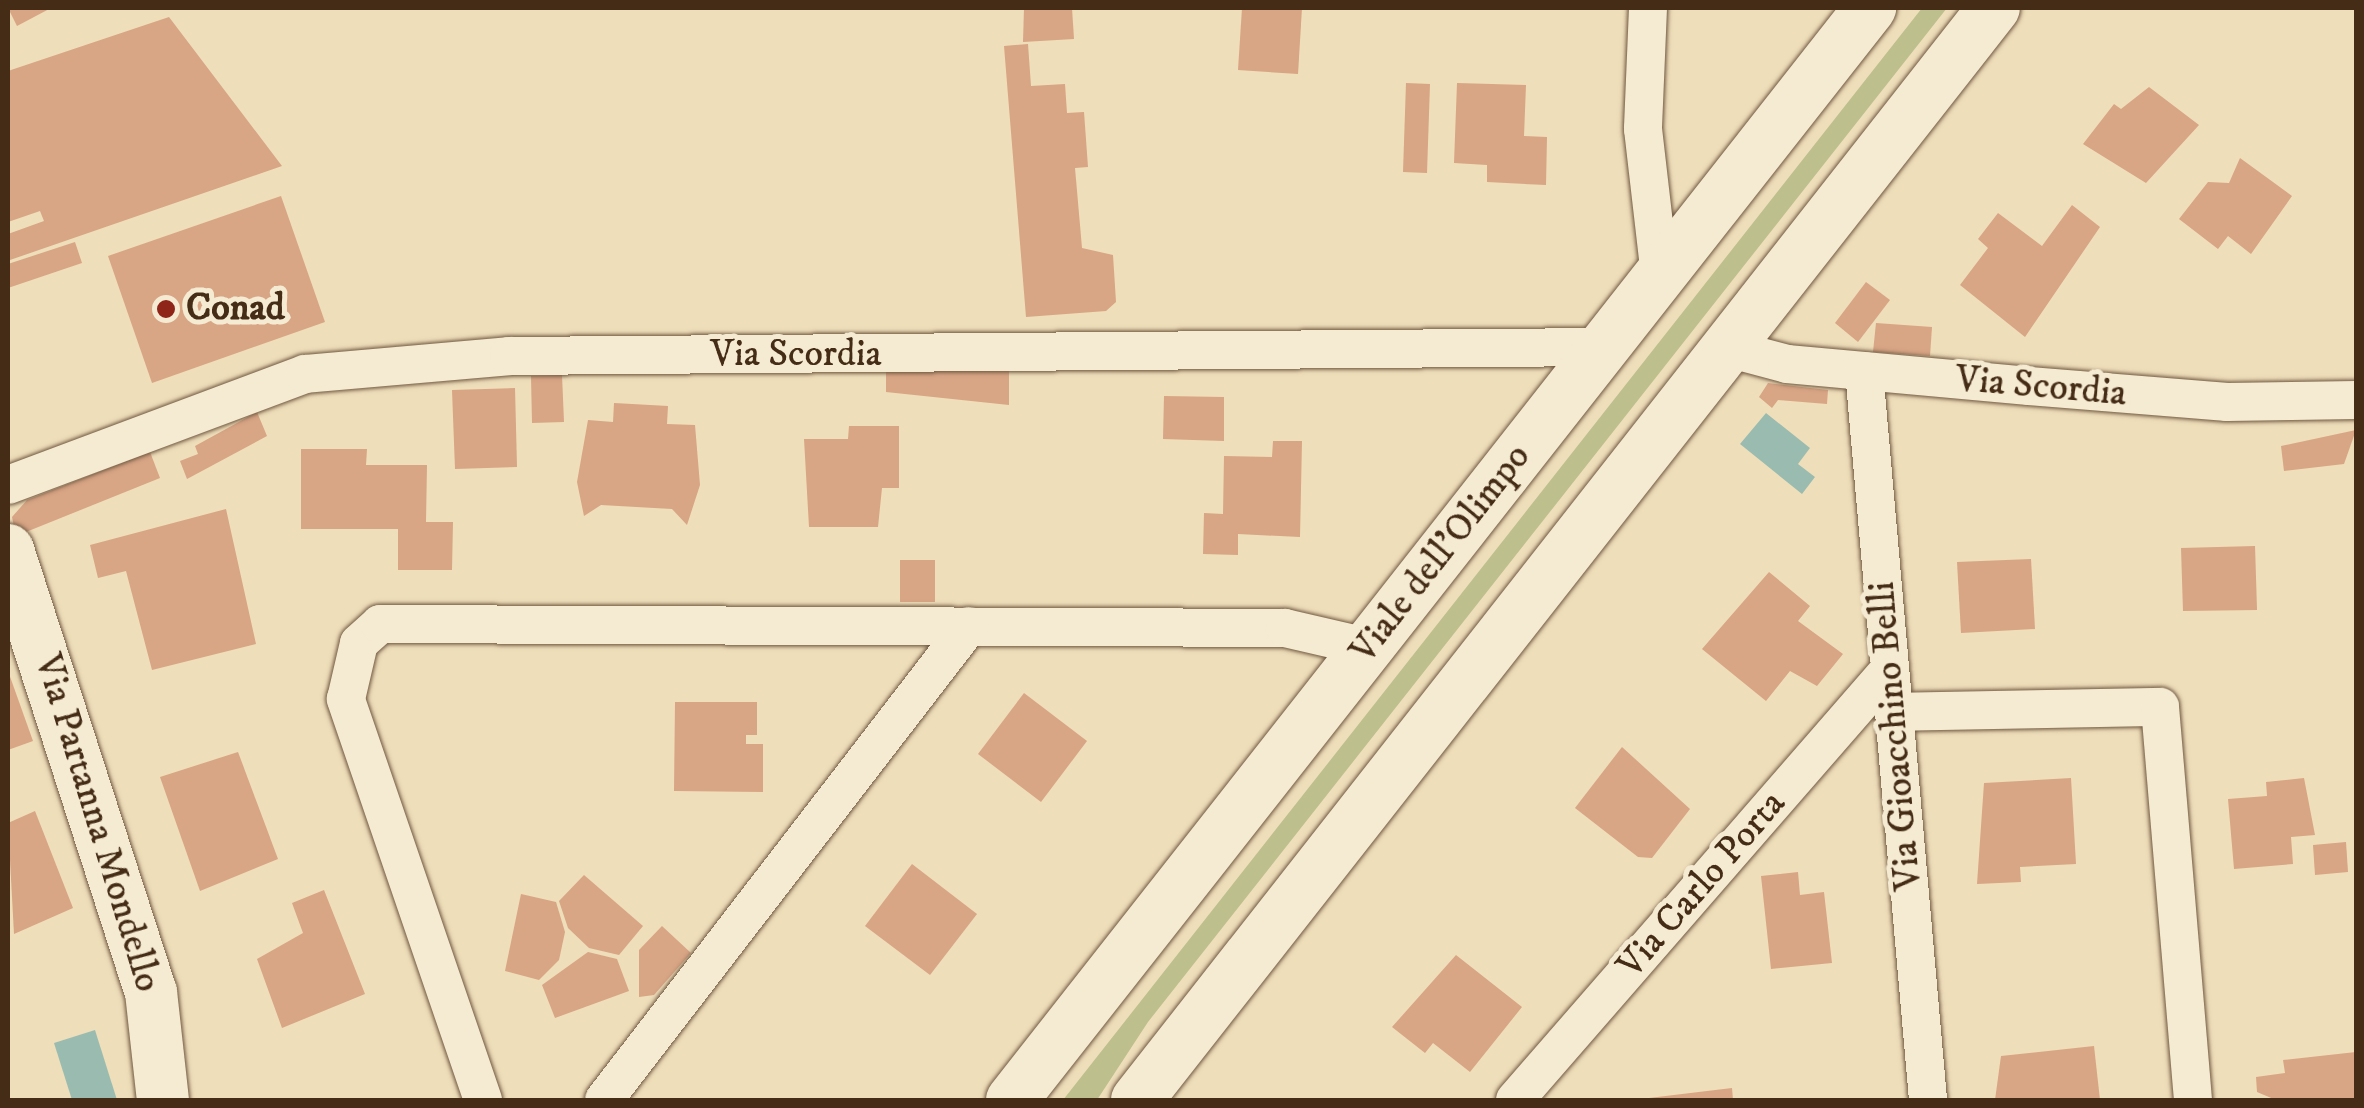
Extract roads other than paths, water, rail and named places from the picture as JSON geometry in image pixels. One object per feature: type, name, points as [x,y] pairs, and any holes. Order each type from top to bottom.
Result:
[{"type":"street","points":[[1648,8],[1643,129],[1660,275]]},
{"type":"street","name":"Viale dell'Olimpo","points":[[1012,1100],[1870,8]]},
{"type":"street","points":[[1138,1100],[1994,8]]},
{"type":"street","name":"Via Scordia","points":[[8,485],[305,374],[509,356],[1604,348]]},
{"type":"street","name":"Via Scordia","points":[[1728,348],[1864,371],[2226,402],[2356,400]]},
{"type":"street","name":"Via Gioacchino Belli","points":[[1864,371],[1928,1100]]},
{"type":"street","name":"Via Partanna Mondello","points":[[8,550],[151,992],[163,1100]]},
{"type":"street","points":[[483,1100],[346,700],[359,642],[380,624],[1285,628],[1367,647]]},
{"type":"street","points":[[604,1100],[970,626]]},
{"type":"street","name":"Via Carlo Porta","points":[[1514,1100],[1890,669]]},
{"type":"street","points":[[1894,712],[2160,708],[2193,1100]]},
{"type":"water","points":[[1766,413],[1810,448],[1798,464],[1815,477],[1802,494],[1740,444]]},
{"type":"water","points":[[95,1030],[117,1100],[72,1100],[54,1043]]},
{"type":"place","name":"Conad","points":[[166,309]]}]
